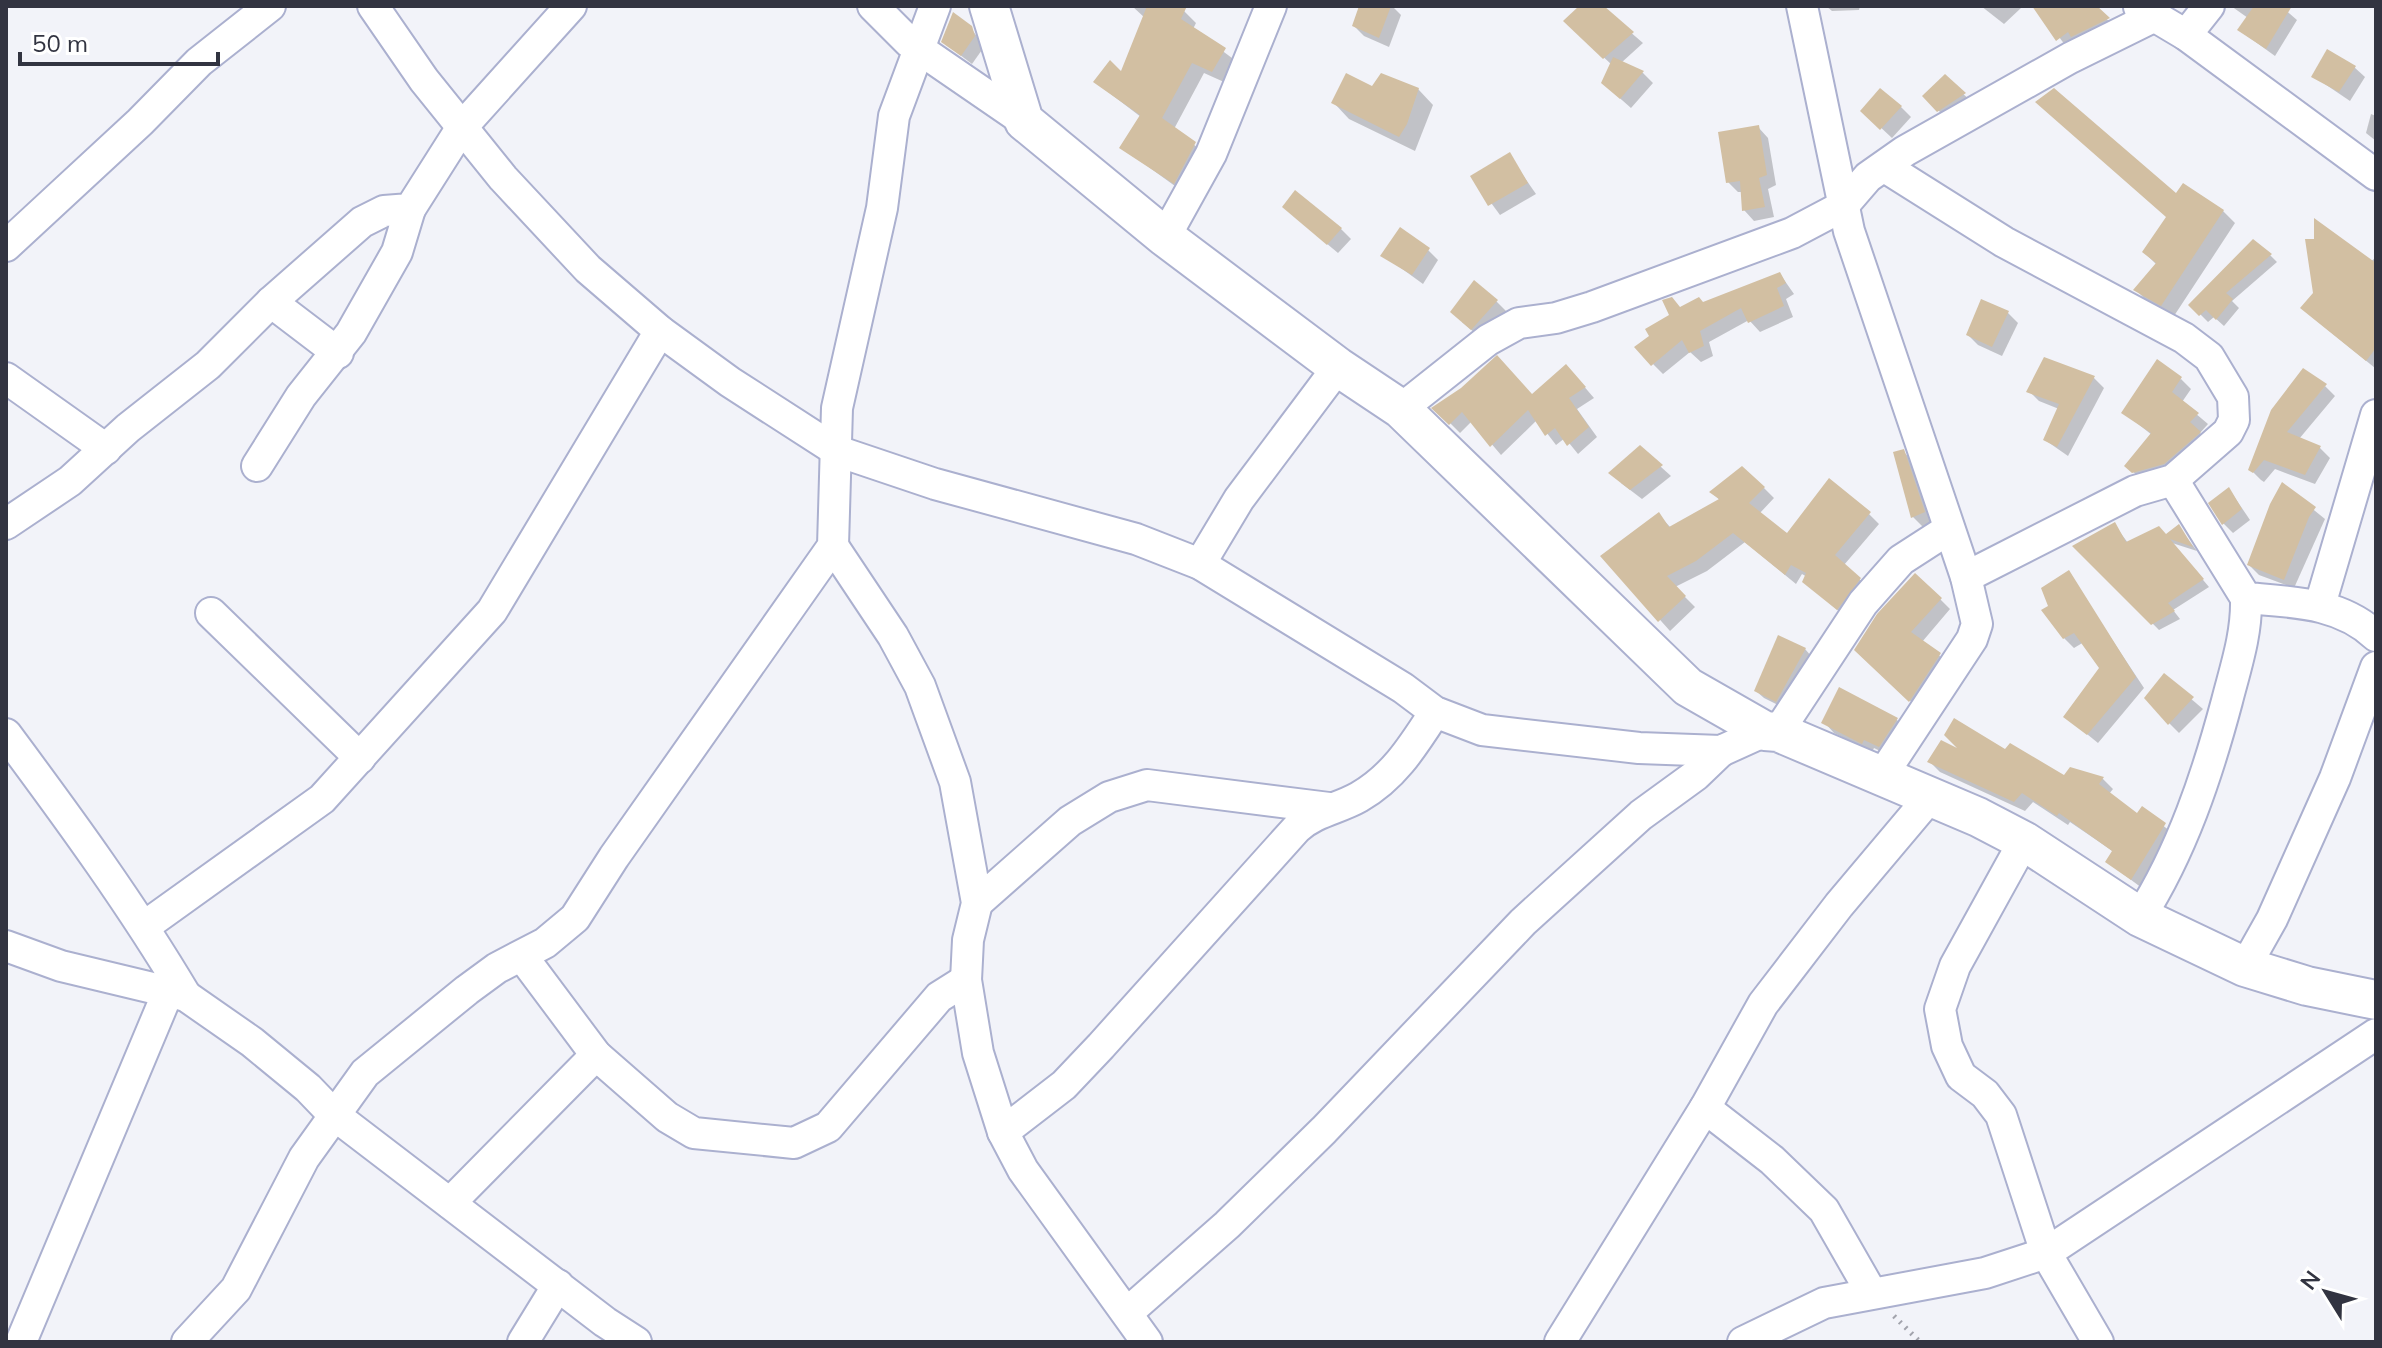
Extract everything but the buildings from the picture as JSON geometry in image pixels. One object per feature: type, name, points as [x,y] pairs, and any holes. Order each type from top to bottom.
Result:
[{"type":"street","points":[[6,246],[17,214],[140,122],[199,62],[270,6]]},
{"type":"street","points":[[373,6],[424,80],[544,224],[630,308],[730,382],[837,451],[935,484],[1136,539],[1200,564],[1403,688],[1435,712],[1482,730],[1639,748],[1721,751]]},
{"type":"street","points":[[257,466],[301,396],[338,353],[397,252],[410,209],[462,127],[571,6]]},
{"type":"street","points":[[873,6],[921,49],[1024,121],[1165,237],[1338,367],[1401,409],[1688,687],[1772,732],[1883,774],[2024,841],[2140,917],[2245,967],[2307,986],[2376,1000]]},
{"type":"street","points":[[187,1342],[236,1289],[285,1191],[333,1114],[365,1073],[467,990],[561,932],[575,918],[614,857],[833,546],[837,408],[882,208],[894,116],[935,6]]},
{"type":"street","points":[[989,6],[1024,121]]},
{"type":"street","points":[[1165,237],[1211,154],[1271,6]]},
{"type":"street","points":[[1802,6],[1843,206],[1966,577],[1977,624],[1972,639],[1883,774]]},
{"type":"street","points":[[2186,35],[2209,6]]},
{"type":"street","points":[[1401,409],[1488,340],[1519,323],[1556,318],[1592,307],[1792,233],[1843,206],[1868,177],[1905,151],[2145,12],[2186,35],[2376,175]]},
{"type":"street","points":[[1885,167],[2004,242],[2184,338],[2209,357],[2233,397],[2234,420],[2228,432],[2173,480],[2135,491],[1966,577]]},
{"type":"street","points":[[6,524],[70,481],[208,365],[271,302],[362,222],[384,211],[410,209]]},
{"type":"street","points":[[271,302],[338,353]]},
{"type":"street","points":[[145,926],[322,799],[492,611],[660,331]]},
{"type":"street","points":[[1200,564],[1239,499],[1338,367]]},
{"type":"street","points":[[6,378],[106,449]]},
{"type":"street","points":[[2320,605],[2376,415]]},
{"type":"street","points":[[2140,917],[2179,845],[2218,734],[2242,648],[2246,598],[2173,480]]},
{"type":"street","points":[[1127,1313],[1227,1225],[1324,1130],[1572,875],[1721,751],[1772,732],[1863,603],[1901,560],[1949,529]]},
{"type":"street","points":[[833,546],[893,636],[920,686],[955,782],[977,903],[968,940],[966,980],[978,1053],[1003,1132],[1023,1170],[1147,1342]]},
{"type":"street","points":[[2246,598],[2320,605],[2364,624],[2376,636]]},
{"type":"street","points":[[211,613],[360,758]]},
{"type":"street","points":[[2245,967],[2272,919],[2335,778],[2376,667]]},
{"type":"street","points":[[1003,1132],[1064,1085],[1297,828],[1329,808],[1356,799],[1388,778],[1435,712]]},
{"type":"street","points":[[6,734],[145,926],[177,994],[21,1342]]},
{"type":"street","points":[[977,903],[1070,821],[1109,797],[1147,785],[1329,808]]},
{"type":"street","points":[[1560,1342],[1705,1108],[1763,1004],[1839,905],[1930,797]]},
{"type":"street","points":[[2024,841],[1955,966],[1940,1009],[1947,1046],[1961,1076],[1985,1094],[2001,1115],[2046,1253],[2098,1342]]},
{"type":"street","points":[[6,946],[61,966],[177,994],[252,1042],[308,1088],[333,1114],[636,1342]]},
{"type":"street","points":[[522,956],[596,1055],[667,1117],[694,1133],[794,1143],[828,1127],[939,997],[966,980]]},
{"type":"street","points":[[1743,1342],[1824,1303],[1871,1292],[1902,1291],[1985,1273],[2046,1253],[2376,1034]]},
{"type":"street","points":[[450,1203],[596,1055]]},
{"type":"street","points":[[1705,1108],[1772,1160],[1824,1210],[1871,1292]]},
{"type":"street","points":[[523,1342],[558,1285]]}]
